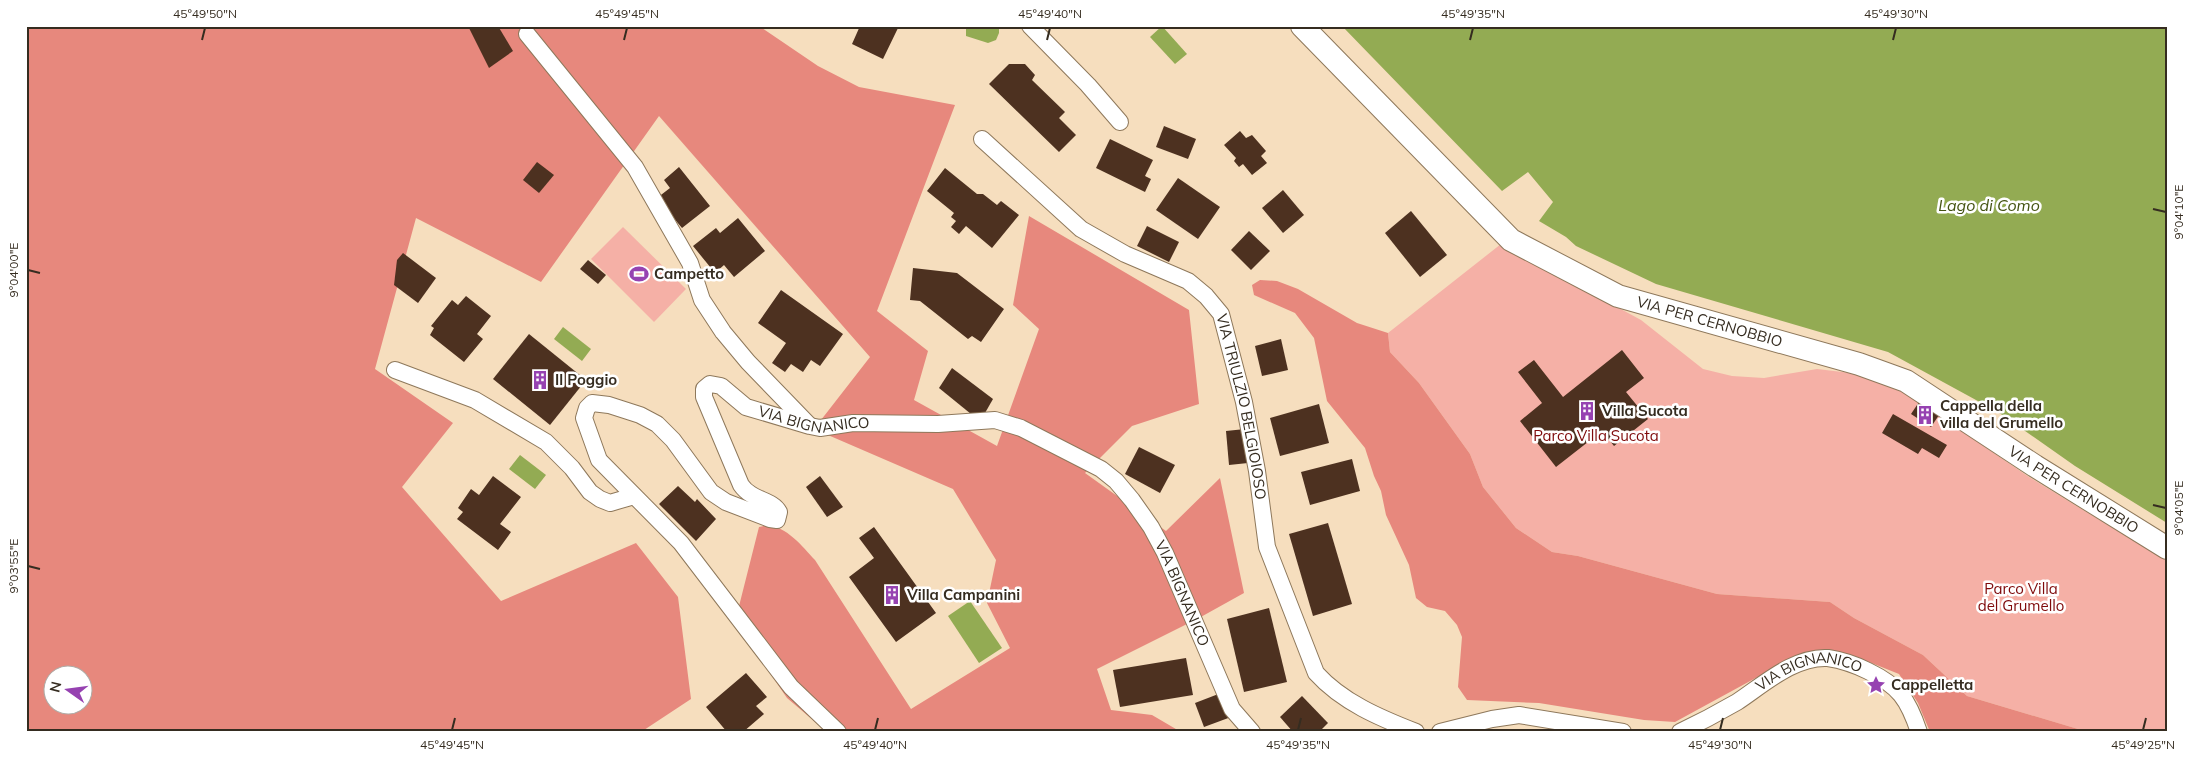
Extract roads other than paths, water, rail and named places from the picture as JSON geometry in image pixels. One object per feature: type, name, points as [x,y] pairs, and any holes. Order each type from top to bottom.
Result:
[{"type":"main road","name":"VIA PER CERNOBBIO","points":[[1302,26],[1511,240],[1618,296],[1859,364],[1906,381],[2035,466],[2167,548]]},
{"type":"street","points":[[1030,26],[1088,85],[1120,122]]},
{"type":"street","points":[[527,34],[635,167],[690,263],[702,300],[724,332],[755,370],[810,426]]},
{"type":"street","name":"VIA TRIULZIO BELGIOIOSO","points":[[982,139],[1081,229],[1125,254],[1188,281],[1206,296],[1222,314],[1244,402],[1257,471],[1267,547],[1316,673],[1329,688],[1370,712],[1416,732]]},
{"type":"street","points":[[395,370],[475,400],[546,442],[572,468],[590,492],[600,499],[610,503],[634,496]]},
{"type":"street","name":"VIA BIGNANICO","points":[[838,732],[791,687],[692,556],[599,460],[584,418],[587,408],[592,403],[609,405],[640,415],[657,424],[673,440],[711,492],[726,502],[777,520],[780,512],[776,506],[746,493],[741,485],[704,397],[704,388],[710,384],[721,386],[746,406],[820,428],[854,423],[938,424],[995,420],[1021,428],[1101,469],[1116,481],[1132,500],[1151,527],[1165,553],[1232,709],[1252,732]]},
{"type":"street","name":"VIA BIGNANICO","points":[[1680,732],[1723,710],[1786,670],[1807,661],[1827,658],[1865,669],[1893,684],[1905,698],[1919,732]]},
{"type":"street","points":[[1440,732],[1492,719],[1519,715],[1623,732]]},
{"type":"water","points":[[966,26],[999,26],[999,33],[996,40],[988,43],[966,36]]},
{"type":"water","points":[[1162,26],[1187,54],[1175,64],[1150,37]]},
{"type":"water","name":"Lago di Como","points":[[1342,26],[2167,26],[2167,523],[2075,466],[1998,412],[1888,352],[1656,284],[1576,246],[1566,237],[1539,221],[1553,202],[1528,172],[1502,191]]},
{"type":"water","points":[[563,327],[591,349],[582,361],[554,339]]},
{"type":"water","points":[[520,455],[546,475],[535,489],[509,469]]},
{"type":"water","points":[[970,601],[1002,648],[979,663],[948,616]]},
{"type":"place","name":"Campetto","points":[[639,274]]},
{"type":"place","name":"Il Poggio","points":[[540,380]]},
{"type":"place","name":"Villa Sucota","points":[[1587,411]]},
{"type":"place","name":"Cappella della villa del Grumello","points":[[1925,415]]},
{"type":"place","name":"Villa Campanini","points":[[892,595]]},
{"type":"place","name":"Cappelletta","points":[[1876,685]]},
{"type":"park label","name":"Parco Villa Sucota","points":[[1596,436]]},
{"type":"park label","name":"Parco Villa del Grumello","points":[[2021,598]]}]
